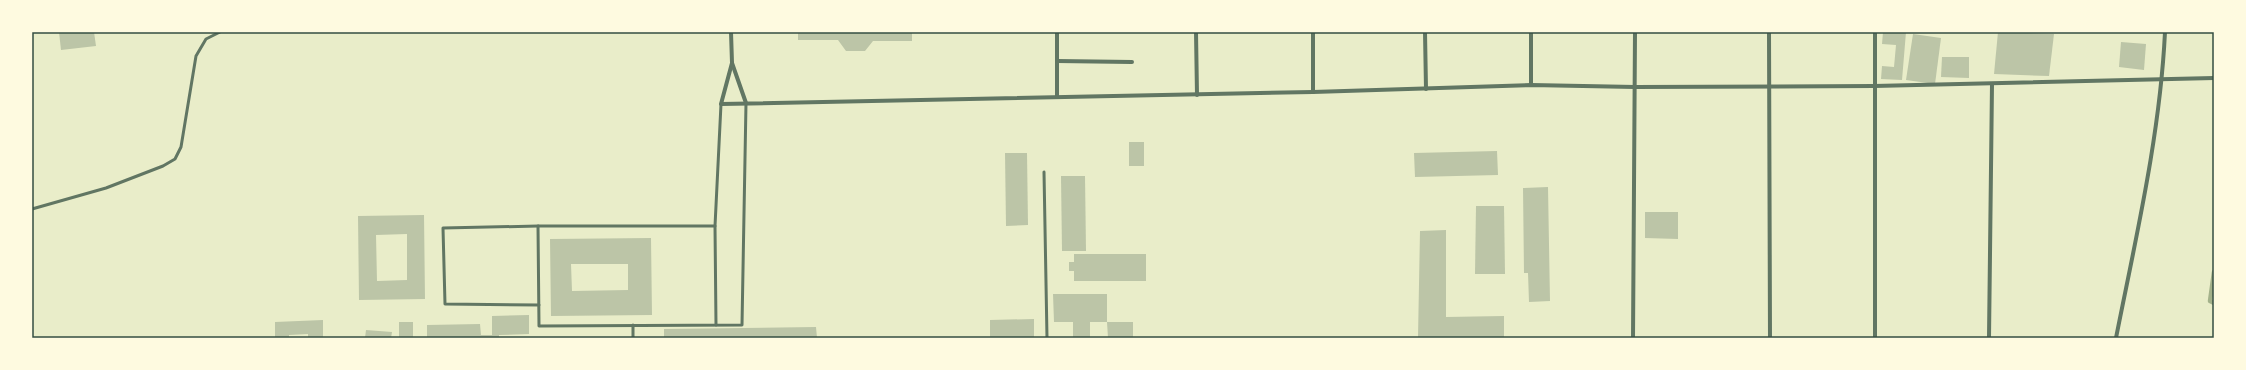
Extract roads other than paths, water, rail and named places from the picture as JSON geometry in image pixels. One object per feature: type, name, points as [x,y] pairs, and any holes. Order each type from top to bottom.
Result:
[{"type":"street","points":[[731,32],[732,63],[721,104],[1197,95],[1531,85],[1635,87],[1874,86],[2214,78]]},
{"type":"street","points":[[1057,32],[1057,97]]},
{"type":"street","points":[[1196,32],[1197,95]]},
{"type":"street","points":[[1313,32],[1313,92]]},
{"type":"street","points":[[1425,32],[1426,89]]},
{"type":"street","points":[[1531,32],[1531,85]]},
{"type":"street","points":[[1632,338],[1635,32]]},
{"type":"street","points":[[1769,32],[1770,338]]},
{"type":"street","points":[[1875,32],[1875,338]]},
{"type":"street","points":[[2116,338],[2138,229],[2163,78],[2165,32]]},
{"type":"street","points":[[1057,61],[1132,62]]},
{"type":"street","points":[[732,63],[746,103]]},
{"type":"street","points":[[1989,338],[1992,84]]},
{"type":"lane","points":[[32,209],[106,188],[163,166],[175,159],[181,147],[196,56],[206,39],[220,32]]},
{"type":"lane","points":[[538,226],[539,326],[742,325],[746,103]]},
{"type":"lane","points":[[716,325],[715,226],[721,104]]},
{"type":"lane","points":[[1044,172],[1047,338]]},
{"type":"lane","points":[[539,305],[445,304],[443,228],[538,226],[715,226]]},
{"type":"lane","points":[[633,326],[633,338]]},
{"type":"waterway","points":[[2214,272],[2210,301],[2214,303]]}]
